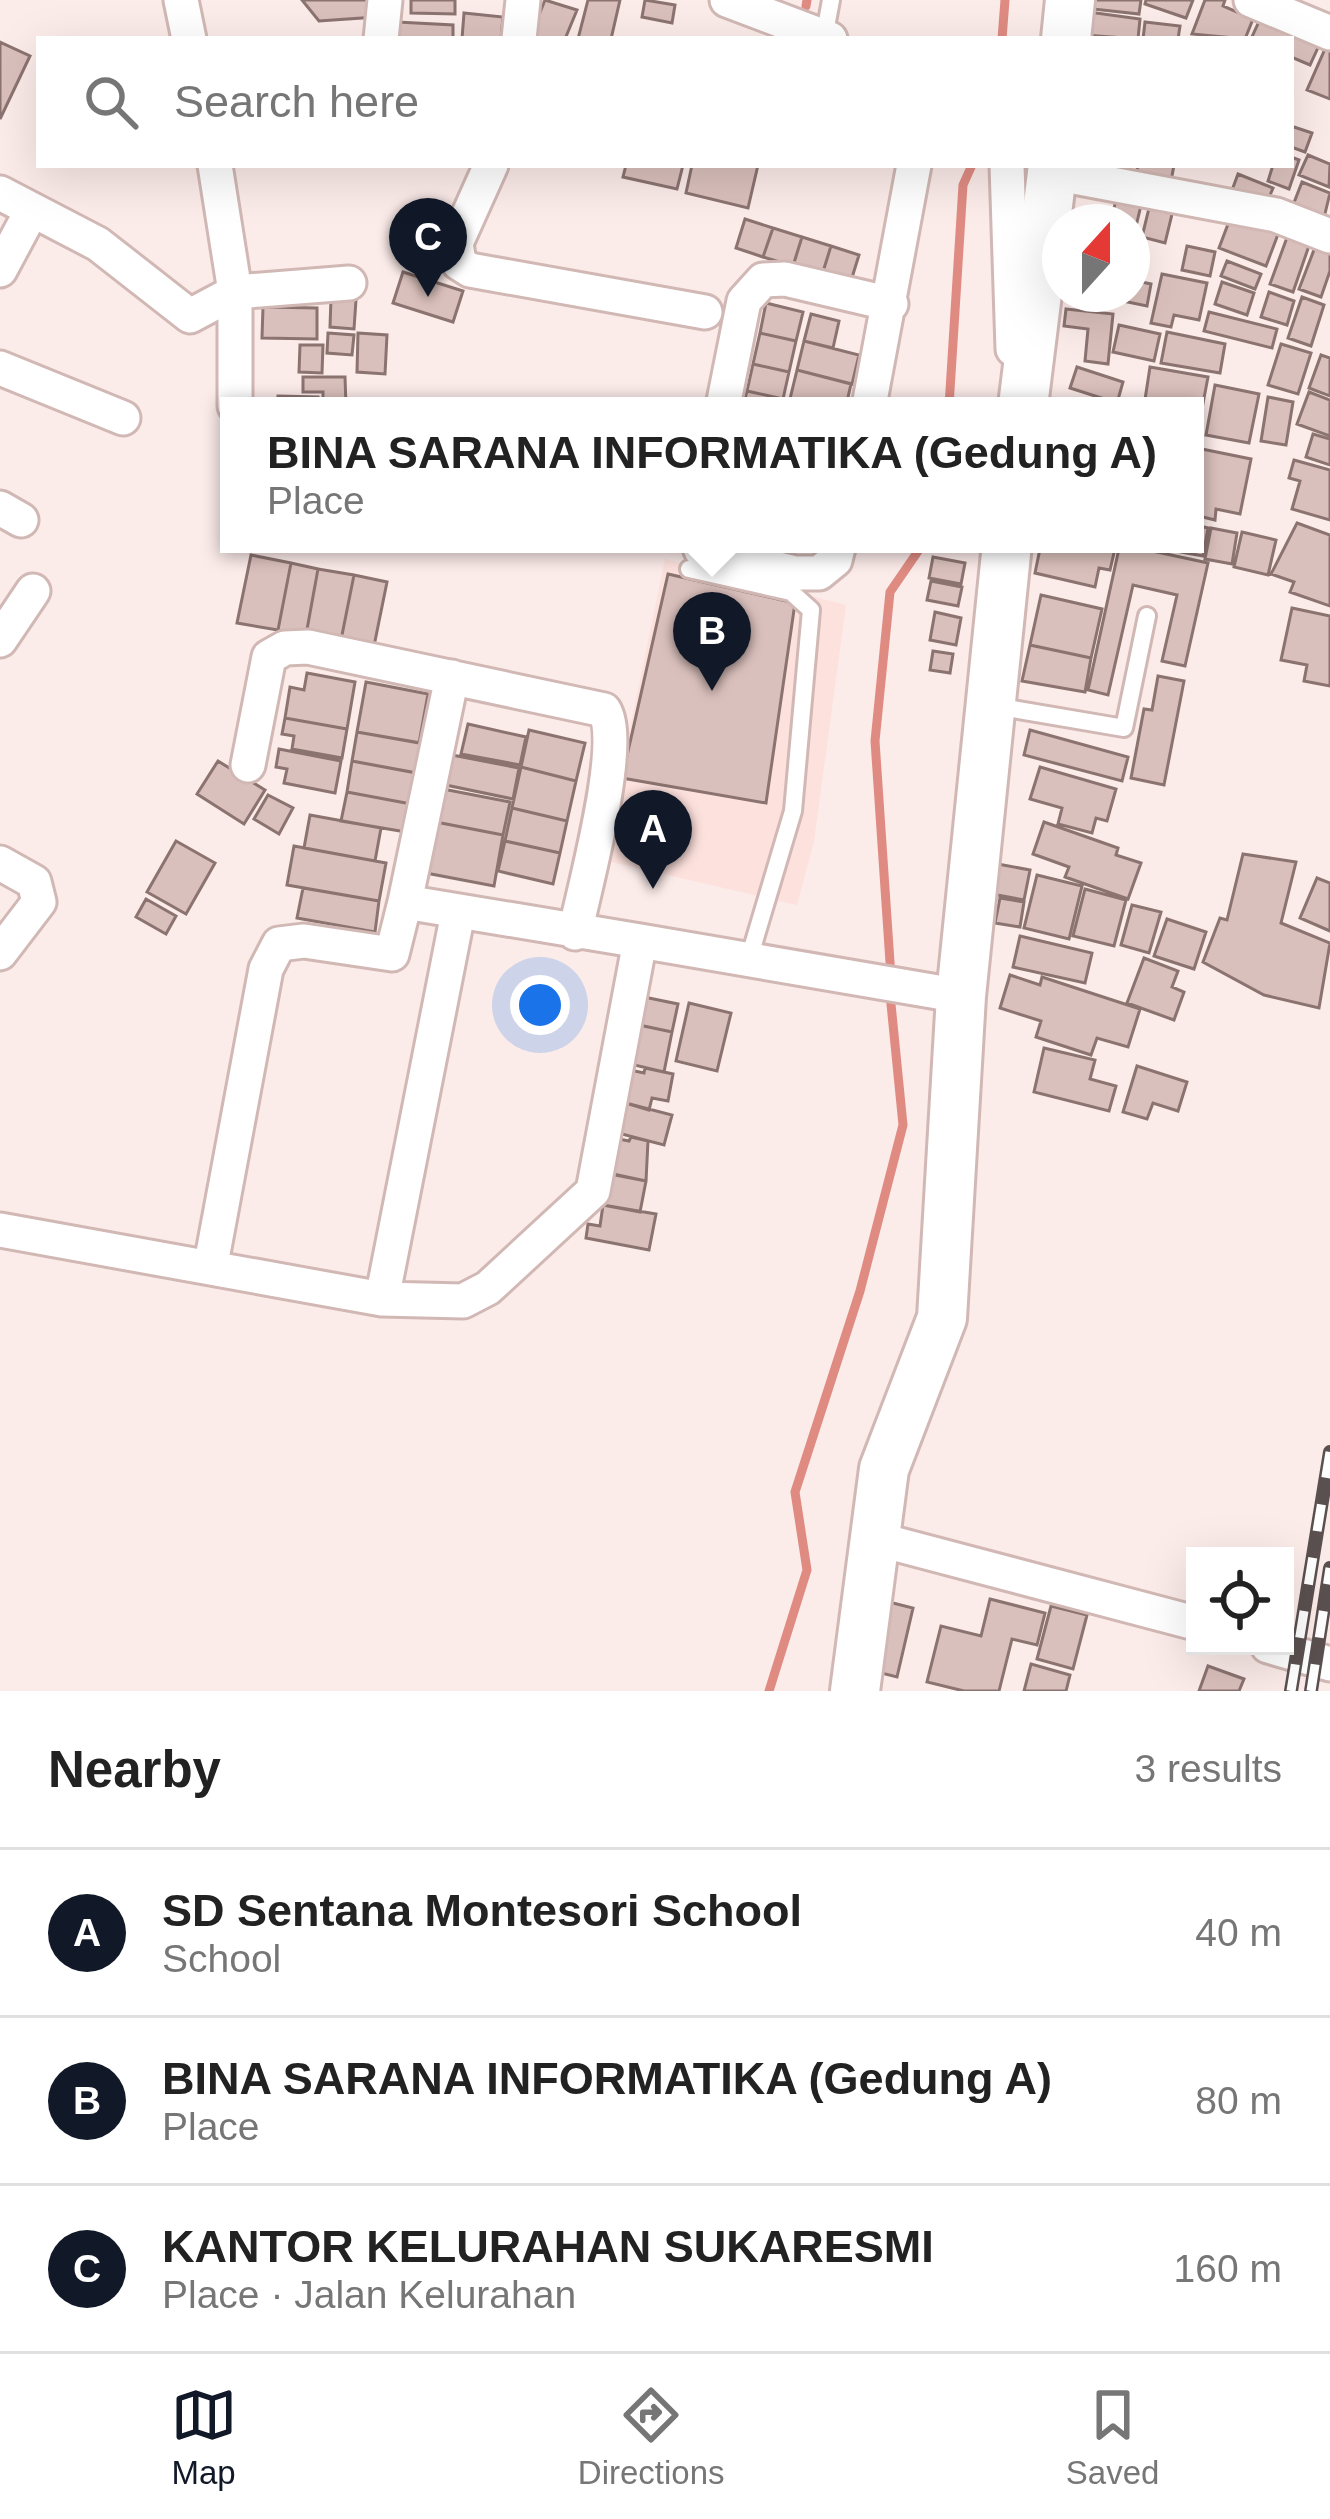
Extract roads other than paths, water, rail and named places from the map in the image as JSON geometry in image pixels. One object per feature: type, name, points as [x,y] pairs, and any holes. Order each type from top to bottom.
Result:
[{"type":"main road","points":[[1066,36],[1070,0]]},
{"type":"main road","points":[[1024,392],[1030,168]]},
{"type":"main road","points":[[855,1691],[884,1469],[942,1318],[947,993],[1006,553]]},
{"type":"street","points":[[181,0],[188,36]]},
{"type":"street","points":[[381,36],[385,0]]},
{"type":"street","points":[[519,36],[523,0]]},
{"type":"street","points":[[728,0],[822,36]]},
{"type":"street","points":[[1252,0],[1330,33]]},
{"type":"street","points":[[215,168],[235,292],[235,397]]},
{"type":"street","points":[[490,168],[456,243],[459,263],[470,270],[705,312]]},
{"type":"street","points":[[871,397],[914,168]]},
{"type":"street","points":[[1030,168],[1276,215],[1330,236]]},
{"type":"street","points":[[0,193],[98,244],[190,316],[235,292],[349,283]]},
{"type":"street","points":[[0,270],[31,212]]},
{"type":"street","points":[[725,397],[743,302],[764,280],[784,279],[891,304]]},
{"type":"street","points":[[0,368],[123,418]]},
{"type":"street","points":[[713,553],[776,569],[819,573],[837,553]]},
{"type":"street","points":[[0,640],[33,591]]},
{"type":"street","points":[[248,765],[268,657],[285,648],[308,647],[604,710],[610,719],[609,756],[575,932]]},
{"type":"street","points":[[392,954],[452,677]]},
{"type":"street","points":[[0,863],[34,882],[40,902],[0,953]]},
{"type":"street","points":[[405,902],[947,993]]},
{"type":"street","points":[[382,1299],[458,913]]},
{"type":"street","points":[[211,1264],[266,969],[279,944],[304,941],[392,954],[445,969]]},
{"type":"street","points":[[0,1230],[211,1264],[382,1299],[464,1301],[488,1288],[593,1191],[640,941]]},
{"type":"street","points":[[873,1538],[1186,1621]]},
{"type":"street","points":[[1294,1654],[1330,1664]]},
{"type":"lane","points":[[827,36],[832,0]]},
{"type":"lane","points":[[694,557],[791,592],[811,610],[794,811],[748,962]]},
{"type":"lane","points":[[989,704],[1124,728],[1147,616]]},
{"type":"waterway","points":[[806,6],[807,0]]},
{"type":"waterway","points":[[1002,36],[1005,0]]},
{"type":"waterway","points":[[950,397],[963,185],[971,168]]},
{"type":"waterway","points":[[891,977],[875,741],[890,592],[917,553]]},
{"type":"waterway","points":[[769,1691],[807,1570],[795,1492],[860,1291],[903,1125],[890,994]]},
{"type":"railway","points":[[1291,1691],[1330,1452]]},
{"type":"railway","points":[[1311,1691],[1330,1568]]},
{"type":"place","name":"KANTOR KELURAHAN SUKARESMI","points":[[428,297]]},
{"type":"place","name":"BINA SARANA INFORMATIKA (Gedung A)","points":[[712,691]]},
{"type":"place","name":"SD Sentana Montesori School","points":[[653,889]]}]
